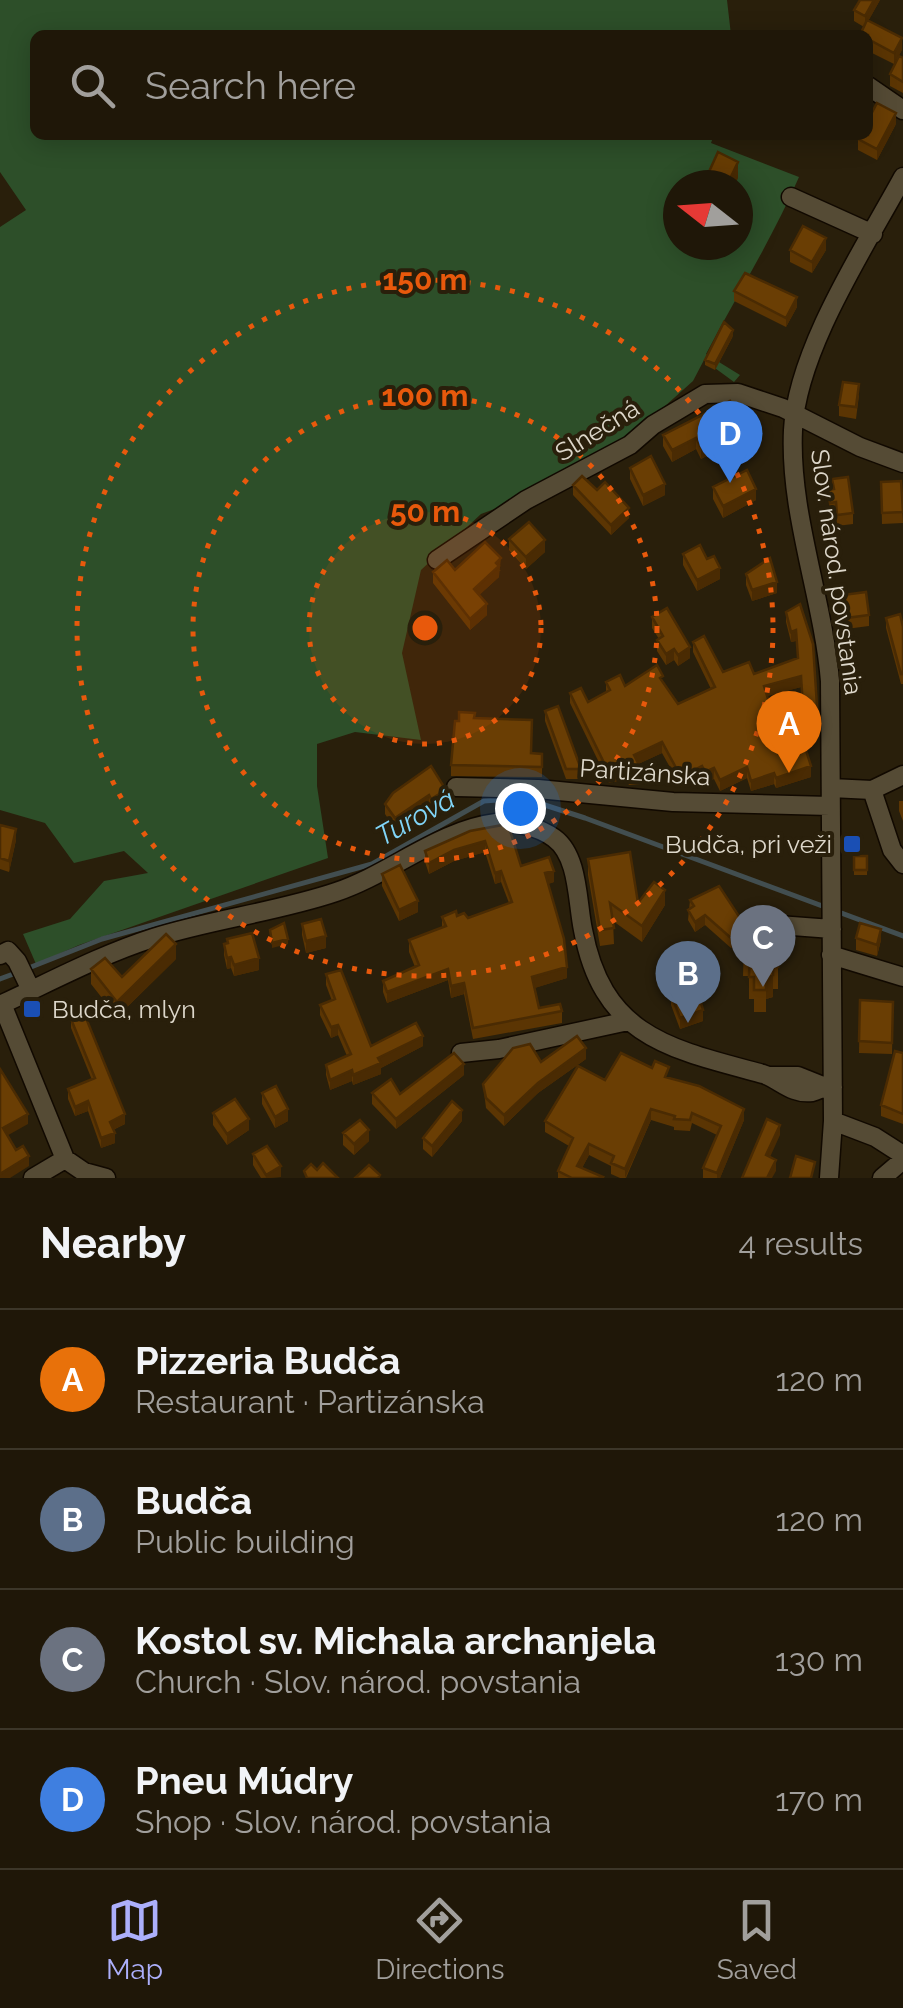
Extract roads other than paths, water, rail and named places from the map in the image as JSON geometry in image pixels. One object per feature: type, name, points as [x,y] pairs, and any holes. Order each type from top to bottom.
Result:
[{"type":"street","points":[[873,89],[903,110]]},
{"type":"street","name":"Slov. národ. povstania","points":[[834,1177],[828,1086],[832,717],[828,648],[793,451],[795,414],[812,352],[903,176]]},
{"type":"street","points":[[791,197],[872,234]]},
{"type":"street","name":"Slnečná","points":[[437,560],[526,500],[630,445],[705,394],[738,393],[903,463]]},
{"type":"street","points":[[903,775],[872,790],[892,850],[903,864]]},
{"type":"street","name":"Partizánska","points":[[456,788],[538,788],[673,802],[831,797],[872,790]]},
{"type":"street","points":[[106,1178],[84,1172],[65,1159],[1,1005],[29,984],[154,938],[335,893],[467,830],[507,823],[542,832],[564,850],[571,866],[590,966],[606,996],[628,1021],[670,1048],[770,1076],[793,1089],[812,1092],[828,1086]]},
{"type":"street","points":[[754,923],[831,924]]},
{"type":"street","points":[[6,953],[29,984]]},
{"type":"street","points":[[831,955],[903,977]]},
{"type":"street","points":[[461,1053],[499,1049],[628,1021]]},
{"type":"street","points":[[833,1121],[875,1137],[903,1158],[882,1178]]},
{"type":"street","points":[[33,1178],[65,1159]]},
{"type":"waterway","name":"Turová","points":[[26,969],[102,939],[372,864],[484,801],[523,798],[903,936]]},
{"type":"waterway","name":"Turová","points":[[0,979],[16,973]]},
{"type":"place","name":"Pneu Múdry","points":[[730,483]]},
{"type":"place","name":"Pizzeria Budča","points":[[789,773]]},
{"type":"place","name":"Budča, pri veži","points":[[852,844]]},
{"type":"place","name":"Kostol sv. Michala archanjela","points":[[763,987]]},
{"type":"place","name":"Budča, mlyn","points":[[32,1009]]},
{"type":"place","name":"Budča","points":[[688,1023]]}]
